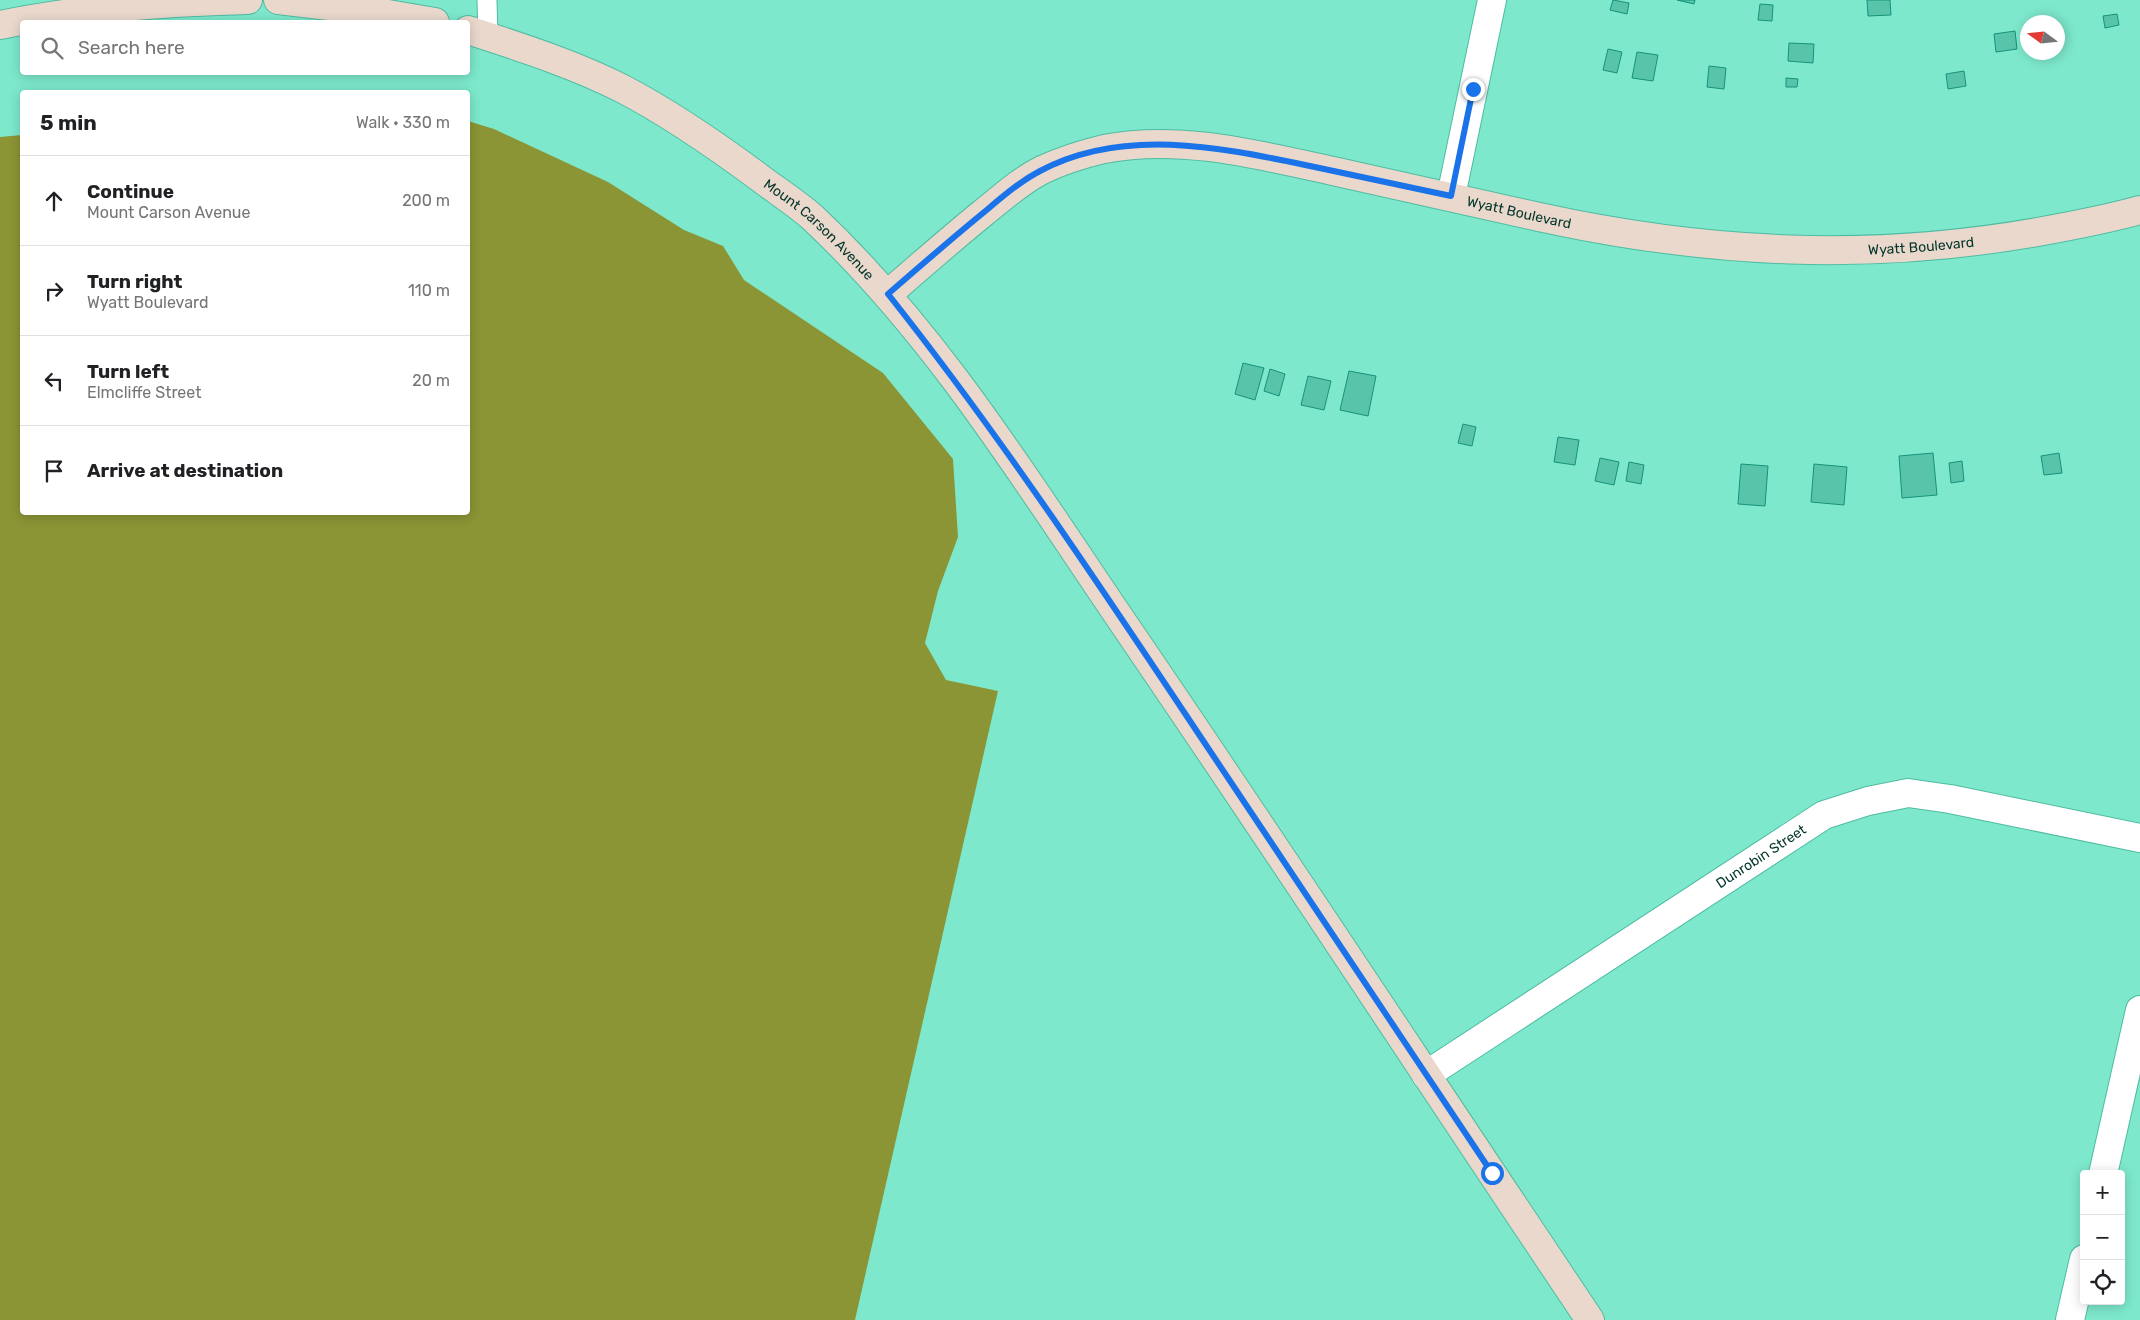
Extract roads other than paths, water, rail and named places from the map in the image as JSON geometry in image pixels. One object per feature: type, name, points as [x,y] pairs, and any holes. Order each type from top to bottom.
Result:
[{"type":"main road","points":[[0,25],[69,7],[248,0]]},
{"type":"main road","points":[[278,0],[364,10],[423,20]]},
{"type":"main road","name":"Mount Carson Avenue","points":[[478,34],[540,53],[622,89],[680,123],[737,161],[809,215],[888,294],[934,352],[997,438],[1148,658],[1590,1320]]},
{"type":"main road","name":"Wyatt Boulevard","points":[[888,294],[1016,186],[1041,170],[1073,158],[1106,149],[1142,145],[1219,148],[1255,154],[1587,227],[1641,237],[1690,243],[1812,251],[1922,248],[1970,243],[2070,226],[2140,210]]},
{"type":"street","points":[[1451,196],[1492,0]]},
{"type":"street","name":"Dunrobin Street","points":[[1426,1075],[1786,838],[1824,815],[1868,800],[1908,793],[1950,799],[2140,838]]},
{"type":"street","points":[[2104,1170],[2140,1010]]},
{"type":"street","points":[[2070,1320],[2084,1260]]},
{"type":"lane","points":[[478,34],[487,0]]}]
